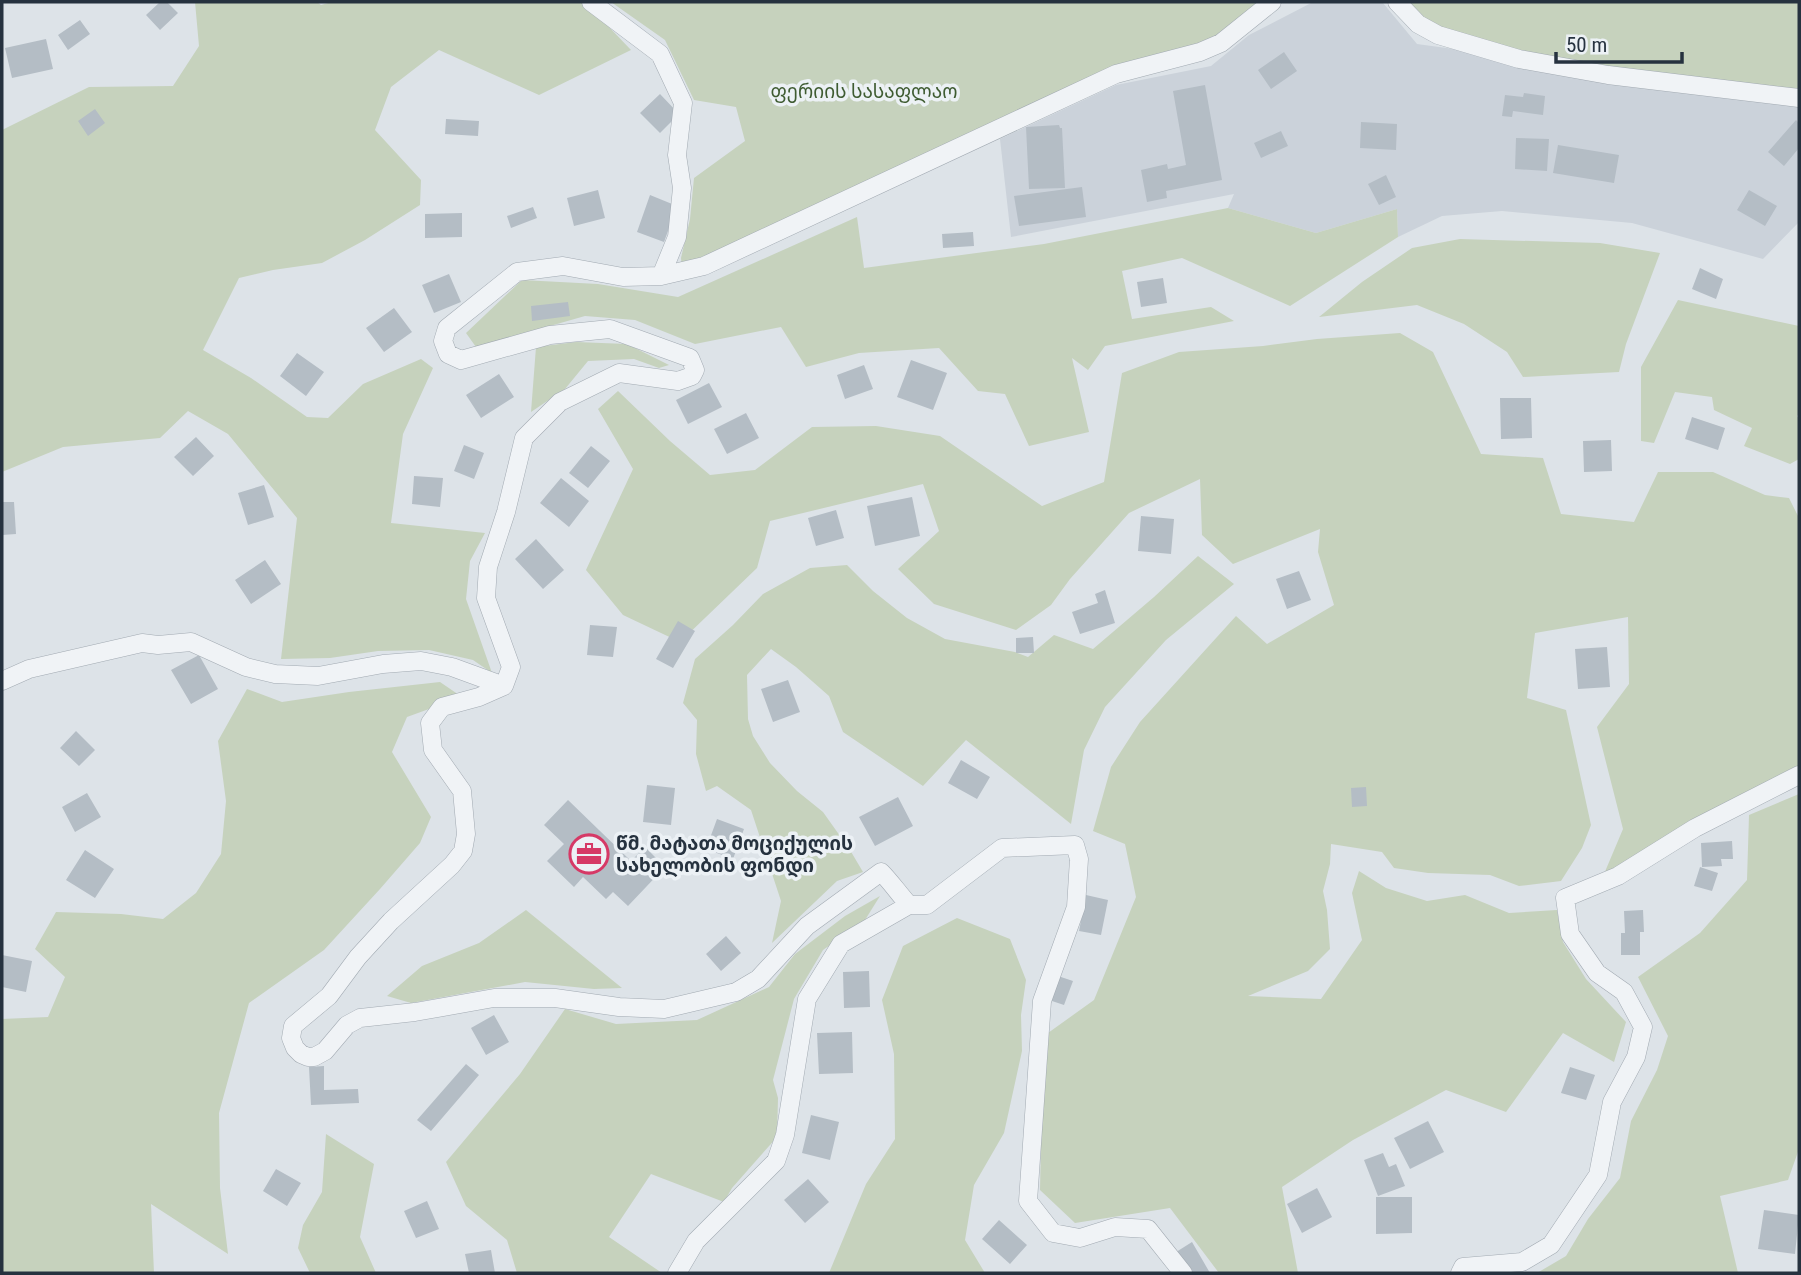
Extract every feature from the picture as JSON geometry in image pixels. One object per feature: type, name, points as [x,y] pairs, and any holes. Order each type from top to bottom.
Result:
[{"type":"street","points":[[591,2],[660,54],[683,103],[677,155],[682,188],[677,237],[661,276]]},
{"type":"street","points":[[504,686],[510,667],[486,598],[488,567],[506,512],[524,438],[560,402],[619,373],[678,381],[692,376],[695,370],[690,358],[610,329],[550,335],[461,360],[448,354],[443,341],[447,328],[517,272],[563,266],[623,277],[661,276],[704,266],[1116,74],[1200,52],[1221,43],[1272,2]]},
{"type":"street","points":[[1397,2],[1418,24],[1438,35],[1519,59],[1608,75],[1799,98]]},
{"type":"street","points":[[2,681],[29,669],[142,643],[158,645],[191,642],[246,667],[275,674],[318,676],[383,664],[421,661],[452,667],[504,686]]},
{"type":"street","points":[[504,686],[442,707],[430,723],[433,750],[462,791],[466,834],[463,851],[452,865],[391,921],[358,957],[329,996],[293,1026],[291,1038],[300,1054],[308,1057],[321,1054],[347,1025],[360,1018],[415,1012],[494,998],[555,998],[619,1007],[664,1009],[724,995],[736,992],[758,979],[807,926],[881,872],[909,905]]},
{"type":"street","points":[[1460,1273],[1463,1267],[1522,1262],[1551,1245],[1598,1175],[1612,1102],[1636,1057],[1643,1027],[1624,992],[1597,973],[1570,934],[1565,898],[1618,876],[1695,828],[1799,775]]},
{"type":"street","points":[[677,1273],[696,1241],[776,1161],[785,1135],[807,999],[841,944],[909,905],[927,905],[1002,848],[1075,845],[1079,859],[1076,907],[1042,1001],[1028,1201],[1053,1233],[1080,1238],[1115,1227],[1148,1228],[1183,1273]]},
{"type":"shaded area","points":[[1313,2],[1383,3],[1417,44],[1799,105],[1799,222],[1763,259],[1632,223],[1502,211],[1442,216],[1398,237],[1397,209],[1316,233],[1228,208],[1234,194],[1011,237],[1000,139],[1116,85],[1211,66],[1249,35]]},
{"type":"green space","points":[[195,2],[317,2],[321,5],[332,2],[585,2],[631,50],[539,95],[439,50],[391,87],[375,130],[421,180],[420,205],[365,240],[322,263],[239,278],[203,350],[251,378],[307,417],[328,418],[363,384],[421,359],[433,368],[403,434],[391,523],[485,533],[470,561],[466,599],[492,673],[473,660],[429,650],[281,659],[297,518],[228,434],[188,411],[160,438],[63,447],[2,472],[2,130],[89,87],[173,86],[199,46]]},
{"type":"green space","name":"ფერიის სასაფლაო","points":[[611,2],[1267,2],[1220,40],[1114,70],[682,268],[681,258],[690,219],[694,178],[745,141],[736,107],[694,100],[665,40]]},
{"type":"green space","points":[[1401,2],[1799,2],[1799,98],[1608,72],[1440,31]]},
{"type":"green space","points":[[1228,208],[1316,233],[1397,209],[1398,237],[1290,306],[1182,258],[1122,271],[1132,319],[1211,307],[1234,321],[1105,346],[1088,370],[1072,358],[1089,432],[1029,446],[1005,394],[978,391],[939,348],[859,353],[806,367],[781,327],[695,344],[635,320],[585,316],[476,347],[466,333],[522,280],[598,284],[678,297],[857,217],[864,268],[1044,244]]},
{"type":"green space","points":[[1460,239],[1600,243],[1660,253],[1626,344],[1619,372],[1523,377],[1507,352],[1464,324],[1417,305],[1319,317],[1362,282],[1412,248]]},
{"type":"green space","points":[[1678,300],[1799,326],[1799,459],[1790,464],[1744,446],[1752,428],[1714,410],[1712,397],[1675,392],[1654,443],[1641,441],[1641,367]]},
{"type":"green space","points":[[1400,333],[1433,352],[1481,454],[1543,458],[1561,514],[1634,522],[1658,472],[1713,472],[1765,495],[1789,498],[1799,518],[1799,772],[1604,874],[1623,829],[1597,727],[1629,684],[1628,617],[1535,633],[1527,698],[1566,710],[1591,825],[1582,848],[1561,881],[1519,886],[1490,875],[1428,873],[1394,868],[1382,852],[1331,844],[1330,864],[1323,891],[1330,949],[1308,971],[1248,996],[1321,999],[1362,940],[1352,893],[1359,871],[1386,888],[1427,901],[1465,895],[1509,913],[1557,910],[1563,942],[1586,979],[1626,1022],[1614,1062],[1563,1033],[1506,1112],[1446,1090],[1353,1140],[1282,1187],[1298,1273],[1219,1273],[1170,1208],[1075,1223],[1040,1190],[1042,1099],[1048,1033],[1094,1000],[1136,897],[1125,844],[1093,831],[1111,767],[1140,722],[1236,616],[1267,644],[1334,605],[1318,552],[1320,529],[1233,564],[1202,535],[1200,479],[1129,513],[1070,579],[1051,605],[1016,630],[934,604],[898,569],[939,531],[923,484],[770,521],[757,568],[680,642],[623,615],[586,570],[633,469],[598,409],[618,391],[710,475],[755,470],[812,427],[876,426],[940,436],[1042,506],[1104,482],[1122,373],[1179,352]]},
{"type":"green space","points":[[576,342],[627,344],[669,365],[659,368],[634,359],[588,361],[565,389],[531,412],[536,347]]},
{"type":"green space","points":[[1198,556],[1234,584],[1166,640],[1105,707],[1084,750],[1071,824],[966,740],[923,786],[843,732],[829,696],[771,649],[747,675],[748,719],[753,736],[770,763],[797,791],[823,812],[863,872],[837,881],[772,943],[781,901],[751,810],[717,786],[706,791],[696,754],[697,720],[683,703],[695,659],[763,594],[810,568],[847,565],[873,591],[907,618],[945,639],[1015,652],[1028,657],[1054,635],[1093,649]]},
{"type":"green space","points":[[440,682],[462,697],[407,717],[392,752],[431,817],[420,843],[324,950],[249,1003],[219,1113],[220,1188],[228,1254],[151,1204],[154,1273],[2,1273],[2,1019],[48,1017],[65,977],[35,949],[56,912],[121,914],[163,919],[196,893],[221,854],[226,801],[218,741],[247,689],[282,702]]},
{"type":"green space","points":[[1799,794],[1799,1149],[1788,1180],[1720,1196],[1738,1273],[1537,1273],[1566,1256],[1588,1219],[1620,1178],[1631,1121],[1657,1070],[1668,1036],[1638,977],[1700,933],[1747,880],[1749,815]]},
{"type":"green space","points":[[880,896],[865,920],[823,950],[794,999],[773,1080],[778,1098],[777,1137],[732,1188],[724,1202],[651,1174],[609,1237],[662,1273],[517,1273],[507,1240],[466,1206],[446,1162],[520,1074],[565,1009],[616,1024],[697,1020],[769,987],[795,954],[845,916]]},
{"type":"green space","points":[[526,910],[622,988],[594,989],[525,982],[411,1003],[387,996],[422,966],[479,943]]},
{"type":"green space","points":[[957,918],[1010,939],[1026,980],[1021,1015],[1022,1051],[1004,1133],[974,1185],[965,1240],[985,1273],[829,1273],[866,1184],[895,1139],[894,1054],[882,1000],[903,946]]},
{"type":"green space","points":[[326,1134],[374,1164],[360,1237],[376,1273],[310,1273],[298,1248],[303,1225],[322,1192]]},
{"type":"building","points":[[160,2],[167,2],[178,13],[160,30],[146,15]]},
{"type":"building","points":[[80,20],[90,34],[68,50],[58,35]]},
{"type":"building","points":[[46,39],[53,69],[12,78],[5,48]]},
{"type":"building","points":[[1284,52],[1297,71],[1271,89],[1258,70]]},
{"type":"building","points":[[1205,85],[1222,180],[1166,191],[1167,198],[1147,202],[1141,170],[1167,164],[1168,169],[1186,165],[1173,91]]},
{"type":"building","points":[[1524,93],[1545,96],[1543,115],[1513,111],[1512,117],[1502,116],[1505,95],[1523,97]]},
{"type":"building","points":[[660,94],[679,114],[660,133],[640,113]]},
{"type":"building","points":[[95,109],[105,123],[88,136],[78,121]]},
{"type":"building","points":[[446,119],[479,121],[478,136],[445,134]]},
{"type":"building","points":[[1796,120],[1799,123],[1799,148],[1784,166],[1768,152]]},
{"type":"building","points":[[1361,122],[1397,124],[1396,150],[1360,148]]},
{"type":"building","points":[[1059,125],[1062,128],[1065,188],[1029,189],[1026,127]]},
{"type":"building","points":[[1281,131],[1288,146],[1261,158],[1254,143]]},
{"type":"building","points":[[1516,138],[1549,139],[1547,171],[1515,169]]},
{"type":"building","points":[[1558,145],[1619,155],[1614,183],[1553,173]]},
{"type":"building","points":[[1386,175],[1396,197],[1379,205],[1368,184]]},
{"type":"building","points":[[1082,187],[1086,217],[1019,226],[1014,196]]},
{"type":"building","points":[[598,190],[605,218],[574,226],[567,198]]},
{"type":"building","points":[[1749,190],[1777,206],[1765,226],[1737,210]]},
{"type":"building","points":[[650,195],[677,206],[664,242],[637,232]]},
{"type":"building","points":[[533,207],[537,218],[511,228],[507,216]]},
{"type":"building","points":[[462,213],[462,237],[425,238],[425,214]]},
{"type":"building","points":[[973,232],[974,246],[943,248],[942,234]]},
{"type":"building","points":[[1700,268],[1723,279],[1716,299],[1692,289]]},
{"type":"building","points":[[449,274],[461,302],[434,313],[422,285]]},
{"type":"building","points":[[1163,278],[1167,303],[1141,307],[1137,282]]},
{"type":"building","points":[[568,302],[570,316],[532,321],[531,306]]},
{"type":"building","points":[[394,308],[412,332],[384,352],[366,328]]},
{"type":"building","points":[[297,353],[324,372],[306,396],[280,376]]},
{"type":"building","points":[[911,360],[947,373],[933,410],[897,397]]},
{"type":"building","points":[[864,365],[873,389],[845,399],[837,375]]},
{"type":"building","points":[[499,374],[514,397],[481,418],[466,395]]},
{"type":"building","points":[[709,383],[722,407],[688,424],[676,400]]},
{"type":"building","points":[[1500,398],[1531,398],[1532,438],[1501,439]]},
{"type":"building","points":[[746,413],[759,438],[727,454],[714,429]]},
{"type":"building","points":[[1692,417],[1725,428],[1718,450],[1685,439]]},
{"type":"building","points":[[196,437],[214,456],[193,476],[174,457]]},
{"type":"building","points":[[1611,440],[1612,471],[1584,472],[1583,441]]},
{"type":"building","points":[[464,445],[484,453],[474,479],[454,471]]},
{"type":"building","points":[[591,446],[610,461],[588,488],[569,473]]},
{"type":"building","points":[[414,476],[443,478],[440,507],[412,504]]},
{"type":"building","points":[[561,478],[589,501],[569,527],[540,503]]},
{"type":"building","points":[[264,485],[274,517],[248,525],[238,493]]},
{"type":"building","points":[[912,497],[920,536],[875,546],[867,506]]},
{"type":"building","points":[[2,502],[14,502],[16,534],[2,535]]},
{"type":"building","points":[[836,510],[844,538],[816,546],[808,518]]},
{"type":"building","points":[[1141,516],[1174,519],[1171,554],[1138,551]]},
{"type":"building","points":[[536,539],[564,570],[543,589],[515,559]]},
{"type":"building","points":[[265,560],[281,584],[251,604],[235,580]]},
{"type":"building","points":[[1299,571],[1311,600],[1287,609],[1276,579]]},
{"type":"building","points":[[1105,590],[1115,623],[1080,634],[1072,612],[1098,603],[1095,594]]},
{"type":"building","points":[[678,621],[695,631],[673,668],[656,659]]},
{"type":"building","points":[[590,625],[617,627],[613,657],[587,655]]},
{"type":"building","points":[[1033,637],[1034,653],[1016,653],[1016,638]]},
{"type":"building","points":[[1607,647],[1610,687],[1578,689],[1575,649]]},
{"type":"building","points":[[199,655],[218,689],[191,704],[171,670]]},
{"type":"building","points":[[788,680],[800,712],[773,722],[761,689]]},
{"type":"building","points":[[76,731],[95,750],[79,766],[60,748]]},
{"type":"building","points":[[961,760],[990,777],[977,799],[948,783]]},
{"type":"building","points":[[647,785],[675,788],[671,825],[643,822]]},
{"type":"building","points":[[1366,787],[1367,806],[1352,807],[1351,788]]},
{"type":"building","points":[[87,793],[101,817],[75,832],[62,807]]},
{"type":"building","points":[[898,797],[913,826],[875,846],[859,817]]},
{"type":"building","name":"წმ. მატათა მოციქულის სახელობის ფონდი","points":[[568,800],[631,861],[645,847],[665,867],[628,906],[613,892],[606,899],[583,877],[574,887],[547,861],[564,844],[544,825]]},
{"type":"building","points":[[717,819],[744,829],[733,859],[706,849]]},
{"type":"building","points":[[1732,841],[1733,859],[1721,859],[1722,866],[1702,867],[1701,843]]},
{"type":"building","points":[[85,850],[114,869],[95,898],[66,880]]},
{"type":"building","points":[[1700,867],[1718,873],[1712,891],[1694,886]]},
{"type":"building","points":[[1086,895],[1108,900],[1101,935],[1079,931]]},
{"type":"building","points":[[1643,910],[1644,932],[1640,932],[1640,955],[1621,955],[1621,933],[1625,933],[1624,911]]},
{"type":"building","points":[[726,936],[741,953],[721,971],[706,954]]},
{"type":"building","points":[[2,955],[32,961],[26,992],[2,987]]},
{"type":"building","points":[[869,971],[870,1007],[844,1008],[843,972]]},
{"type":"building","points":[[1055,975],[1073,981],[1064,1005],[1046,999]]},
{"type":"building","points":[[494,1015],[509,1042],[486,1055],[471,1028]]},
{"type":"building","points":[[852,1032],[853,1073],[819,1074],[817,1033]]},
{"type":"building","points":[[466,1064],[479,1075],[431,1131],[417,1120]]},
{"type":"building","points":[[324,1066],[324,1090],[358,1089],[359,1103],[311,1105],[309,1067]]},
{"type":"building","points":[[1570,1067],[1595,1075],[1586,1100],[1561,1093]]},
{"type":"building","points":[[811,1115],[839,1122],[830,1160],[802,1153]]},
{"type":"building","points":[[1428,1121],[1444,1152],[1410,1169],[1394,1138]]},
{"type":"building","points":[[1383,1153],[1389,1167],[1396,1164],[1405,1186],[1378,1196],[1364,1160]]},
{"type":"building","points":[[276,1169],[301,1183],[287,1206],[263,1191]]},
{"type":"building","points":[[808,1179],[829,1202],[805,1223],[784,1200]]},
{"type":"building","points":[[1317,1188],[1332,1217],[1302,1233],[1287,1204]]},
{"type":"building","points":[[1376,1197],[1412,1197],[1412,1233],[1376,1234]]},
{"type":"building","points":[[427,1201],[439,1229],[416,1238],[404,1211]]},
{"type":"building","points":[[1764,1210],[1799,1215],[1795,1254],[1758,1249]]},
{"type":"building","points":[[999,1220],[1027,1245],[1010,1264],[982,1239]]},
{"type":"building","points":[[1192,1242],[1210,1273],[1184,1273],[1173,1254]]},
{"type":"building","points":[[491,1250],[495,1273],[469,1273],[465,1254]]},
{"type":"place","name":"წმ. მატათა მოციქულის სახელობის ფონდი","points":[[589,854]]}]
